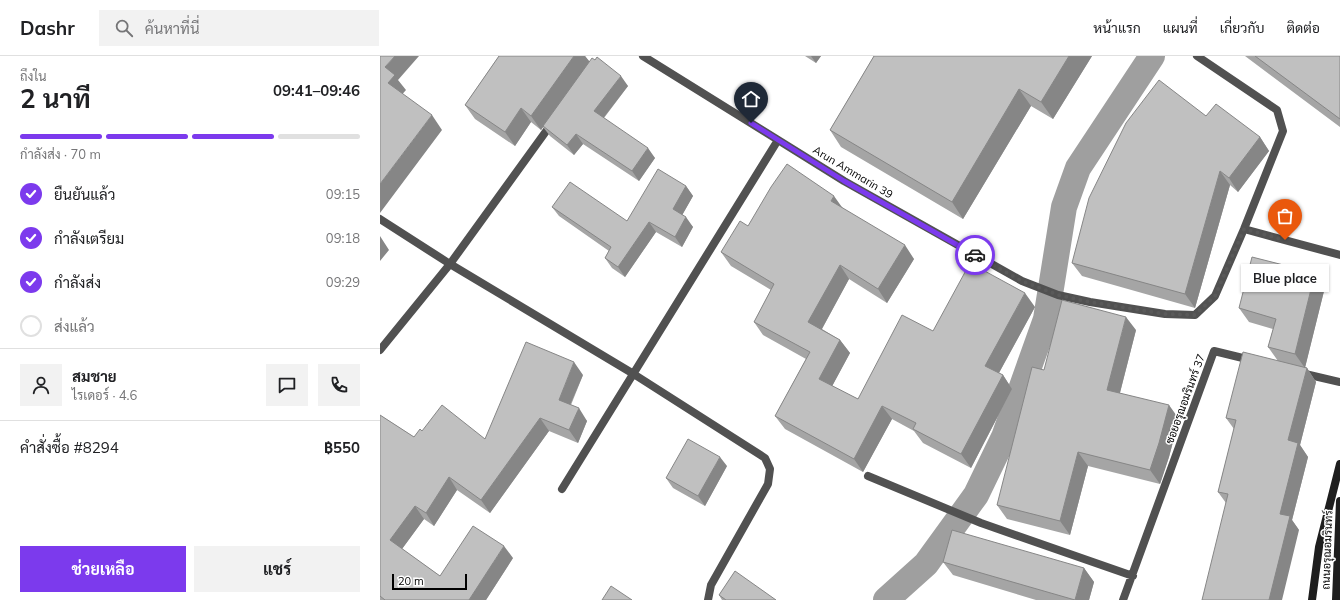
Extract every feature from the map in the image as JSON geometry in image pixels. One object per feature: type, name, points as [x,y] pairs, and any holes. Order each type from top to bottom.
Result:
[{"type":"main road","points":[[1312,600],[1319,547],[1340,464]]},
{"type":"main road","name":"ถนนอรุณอมรินทร์","points":[[1336,600],[1340,501]]},
{"type":"street","name":"Arun Ammarin 39","points":[[643,56],[844,181],[1022,281],[1058,295],[1090,302],[1165,314],[1195,315],[1215,296],[1244,229],[1283,131],[1277,110],[1197,56]]},
{"type":"street","points":[[380,350],[450,264],[555,119]]},
{"type":"street","points":[[562,489],[632,373],[778,140]]},
{"type":"street","points":[[380,219],[450,264],[632,373],[765,458],[770,469],[768,484],[711,585],[708,600]]},
{"type":"street","points":[[1244,229],[1340,255]]},
{"type":"street","name":"ซอยอรุณอมรินทร์ 37","points":[[1133,576],[1214,351],[1259,362]]},
{"type":"street","points":[[1296,371],[1340,382]]},
{"type":"street","points":[[868,476],[981,523],[1133,576],[1123,600]]},
{"type":"building","points":[[380,56],[395,56],[385,67],[395,75],[388,83],[432,115],[380,184]]},
{"type":"building","points":[[499,56],[574,56],[531,116],[521,108],[505,132],[465,105]]},
{"type":"building","points":[[874,56],[1069,56],[1041,102],[1019,89],[952,202],[830,130]]},
{"type":"building","points":[[1255,56],[1340,56],[1340,119]]},
{"type":"building","points":[[597,57],[621,76],[594,111],[648,148],[632,171],[576,134],[567,145],[543,126],[592,58],[595,60]]},
{"type":"building","points":[[1159,80],[1206,116],[1216,104],[1260,137],[1229,178],[1220,171],[1185,294],[1072,263],[1089,198],[1126,123]]},
{"type":"building","points":[[787,164],[834,196],[831,201],[905,245],[878,289],[840,265],[808,322],[840,340],[819,379],[858,399],[902,315],[933,331],[970,263],[1025,293],[985,366],[1003,375],[961,454],[913,429],[916,423],[882,406],[854,459],[775,416],[810,352],[754,322],[774,284],[721,252],[740,221],[748,226],[771,187]]},
{"type":"building","points":[[658,169],[686,186],[673,209],[686,217],[675,237],[649,222],[618,267],[605,258],[611,247],[552,207],[570,182],[627,221]]},
{"type":"building","points":[[1252,257],[1315,273],[1295,354],[1268,347],[1276,319],[1239,308]]},
{"type":"building","points":[[1062,300],[1126,317],[1107,390],[1169,405],[1150,470],[1078,452],[1060,521],[997,505],[1032,367],[1044,370]]},
{"type":"building","points":[[526,342],[574,362],[559,400],[579,408],[569,430],[540,418],[481,500],[449,477],[426,513],[415,506],[390,540],[440,576],[473,526],[504,546],[469,600],[385,600],[380,596],[380,415],[414,437],[420,429],[422,431],[442,405],[485,439]]},
{"type":"building","points":[[1243,352],[1307,368],[1288,440],[1298,443],[1280,514],[1290,516],[1269,600],[1202,600],[1228,494],[1218,492],[1236,420],[1226,418]]},
{"type":"building","points":[[688,439],[720,457],[698,496],[666,478]]},
{"type":"building","points":[[952,530],[1084,568],[1075,600],[943,562]]},
{"type":"building","points":[[735,571],[776,600],[726,600],[719,595]]},
{"type":"building","points":[[611,586],[632,600],[602,600]]},
{"type":"waterway","points":[[886,600],[926,564],[976,495],[1004,437],[1046,319],[1064,207],[1078,168],[1152,56]]},
{"type":"way so far","points":[[975,255],[1022,281],[1058,295],[1090,302],[1165,314],[1195,315],[1215,296],[1244,229],[1285,240]]},
{"type":"place","name":"Blue place","points":[[1285,240]]},
{"type":"route","points":[[751,123],[844,181],[975,255]]}]
